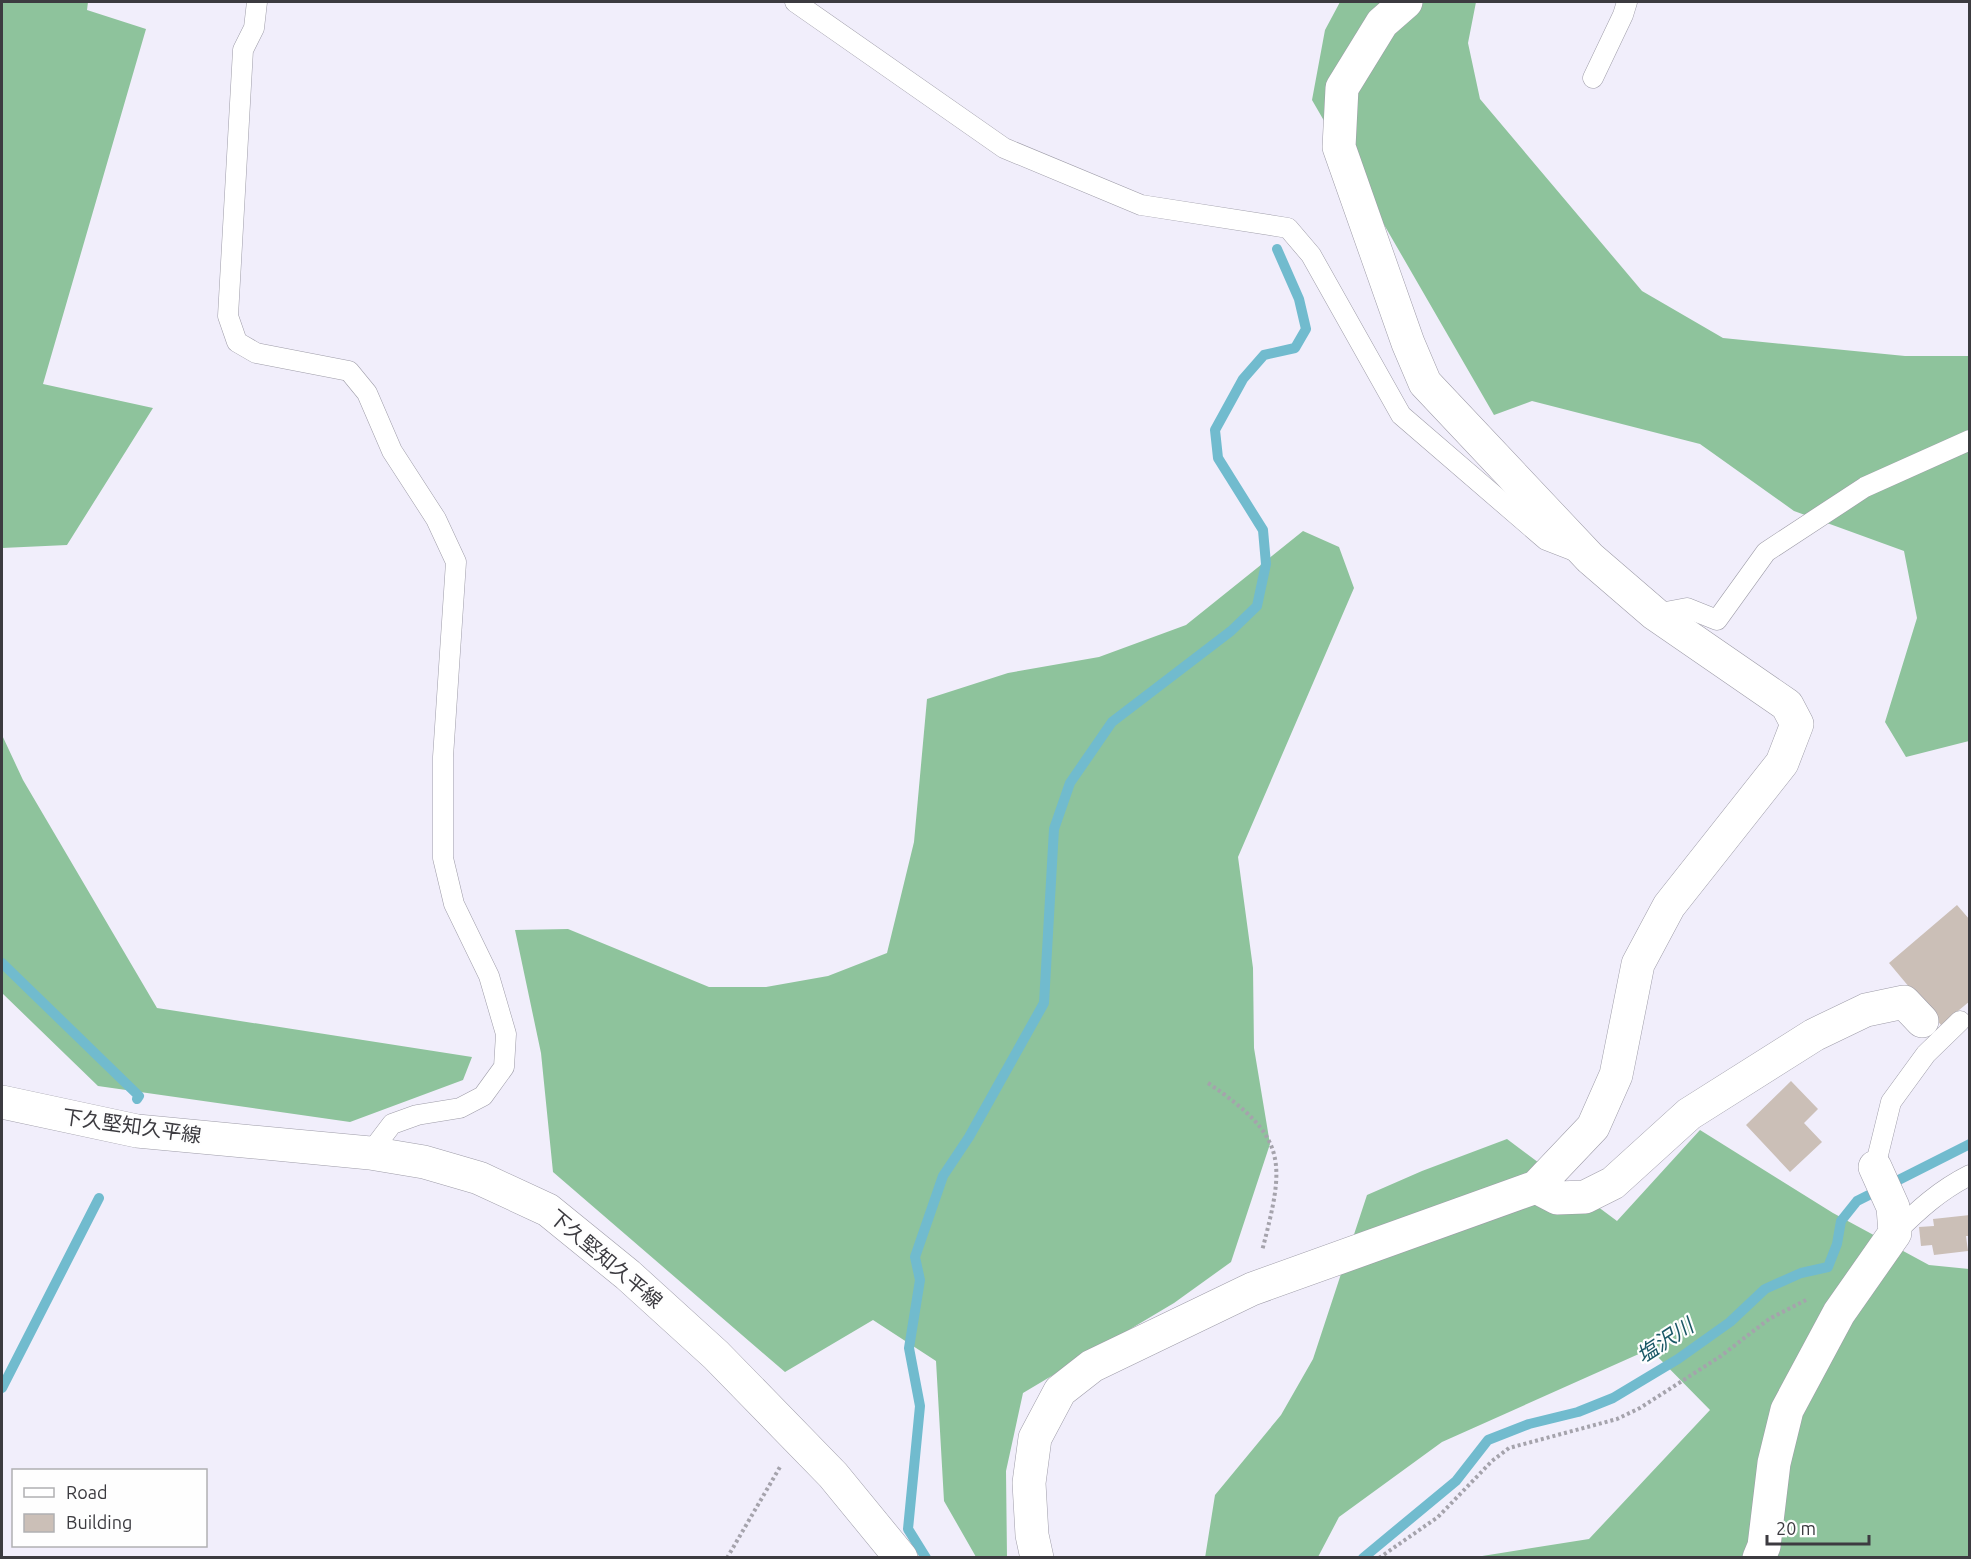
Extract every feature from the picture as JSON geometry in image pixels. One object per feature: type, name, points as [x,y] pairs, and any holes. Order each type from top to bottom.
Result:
[{"type":"street","points":[[1037,1557],[1032,1535],[1029,1483],[1035,1438],[1060,1391],[1092,1366],[1252,1289],[1536,1187],[1593,1127],[1616,1075],[1638,964],[1669,906],[1782,763],[1797,724],[1787,705],[1655,614],[1590,558],[1425,383],[1408,343],[1339,147],[1342,88],[1382,23],[1406,2]]},
{"type":"street","points":[[1536,1187],[1557,1198],[1585,1197],[1613,1183],[1689,1114],[1814,1035],[1866,1010],[1904,1002],[1922,1021]]},
{"type":"street","name":"下久堅知久平線","points":[[2,1102],[137,1131],[370,1153],[424,1162],[479,1178],[548,1210],[628,1275],[717,1355],[833,1475],[901,1557]]},
{"type":"street","points":[[1760,1557],[1764,1546],[1774,1463],[1787,1410],[1839,1313],[1894,1220],[1875,1167]]},
{"type":"lane","points":[[257,2],[254,28],[243,50],[228,316],[237,342],[256,353],[349,371],[367,393],[392,451],[436,519],[456,562],[443,757],[443,858],[454,904],[489,976],[506,1034],[504,1067],[483,1096],[460,1108],[417,1115],[392,1124],[370,1153]]},
{"type":"lane","points":[[795,2],[1004,148],[1141,205],[1288,228],[1311,255],[1401,415],[1546,540],[1590,558]]},
{"type":"lane","points":[[1593,78],[1623,15],[1626,2]]},
{"type":"lane","points":[[1655,614],[1688,608],[1716,620],[1766,552],[1865,487],[1970,440]]},
{"type":"lane","points":[[1875,1167],[1891,1102],[1926,1054],[1960,1021]]},
{"type":"lane","points":[[1894,1220],[1925,1203],[1947,1186],[1970,1175]]},
{"type":"path","points":[[1208,1083],[1231,1098],[1260,1126],[1278,1161],[1278,1183],[1274,1206],[1252,1289]]},
{"type":"path","points":[[1379,1557],[1438,1517],[1492,1461],[1509,1449],[1617,1419],[1640,1408],[1721,1356],[1769,1319],[1816,1295]]},
{"type":"path","points":[[727,1557],[797,1438]]},
{"type":"green space","points":[[2,2],[88,2],[87,10],[146,29],[43,384],[153,408],[67,545],[2,548]]},
{"type":"green space","points":[[1340,2],[1476,2],[1468,43],[1480,99],[1642,291],[1723,338],[1905,356],[1969,356],[1969,741],[1906,757],[1885,722],[1917,618],[1904,551],[1794,511],[1700,444],[1532,401],[1494,415],[1312,100],[1325,30]]},
{"type":"green space","points":[[1303,531],[1339,547],[1354,588],[1238,857],[1253,968],[1254,1048],[1270,1144],[1231,1262],[1174,1303],[1023,1393],[1006,1471],[1007,1557],[976,1557],[944,1501],[936,1361],[873,1320],[785,1372],[553,1172],[541,1053],[515,930],[568,929],[709,987],[766,987],[828,976],[887,953],[914,842],[927,699],[1008,673],[1099,657],[1186,625]]},
{"type":"green space","points":[[2,735],[23,780],[157,1008],[472,1057],[463,1080],[350,1122],[98,1086],[2,993]]},
{"type":"green space","points":[[1700,1130],[1833,1213],[1929,1265],[1969,1269],[1969,1557],[1476,1557],[1589,1539],[1710,1410],[1650,1349],[1442,1442],[1339,1517],[1318,1557],[1205,1558],[1215,1495],[1281,1415],[1313,1359],[1367,1195],[1422,1171],[1507,1139],[1617,1221]]},
{"type":"building","points":[[1957,905],[1970,920],[1970,1001],[1941,1025],[1889,963]]},
{"type":"building","points":[[1791,1081],[1818,1109],[1804,1123],[1822,1142],[1790,1172],[1746,1125]]},
{"type":"building","points":[[1970,1215],[1970,1236],[1966,1236],[1968,1251],[1934,1255],[1932,1245],[1921,1246],[1919,1227],[1934,1226],[1933,1219]]},
{"type":"waterway","points":[[926,1558],[908,1529],[920,1406],[909,1348],[920,1280],[915,1257],[943,1176],[969,1137],[1044,1003],[1054,829],[1070,783],[1112,722],[1231,631],[1257,606],[1266,564],[1263,530],[1218,458],[1215,430],[1243,379],[1264,355],[1295,348],[1306,329],[1299,299],[1277,249]]},
{"type":"waterway","points":[[2,963],[139,1096],[137,1099]]},
{"type":"waterway","name":"塩沢川","points":[[1363,1558],[1456,1481],[1488,1440],[1529,1424],[1578,1412],[1613,1398],[1678,1359],[1730,1322],[1765,1289],[1801,1273],[1828,1267],[1837,1244],[1841,1221],[1857,1201],[1970,1144]]},
{"type":"waterway","points":[[2,1388],[99,1198]]}]
